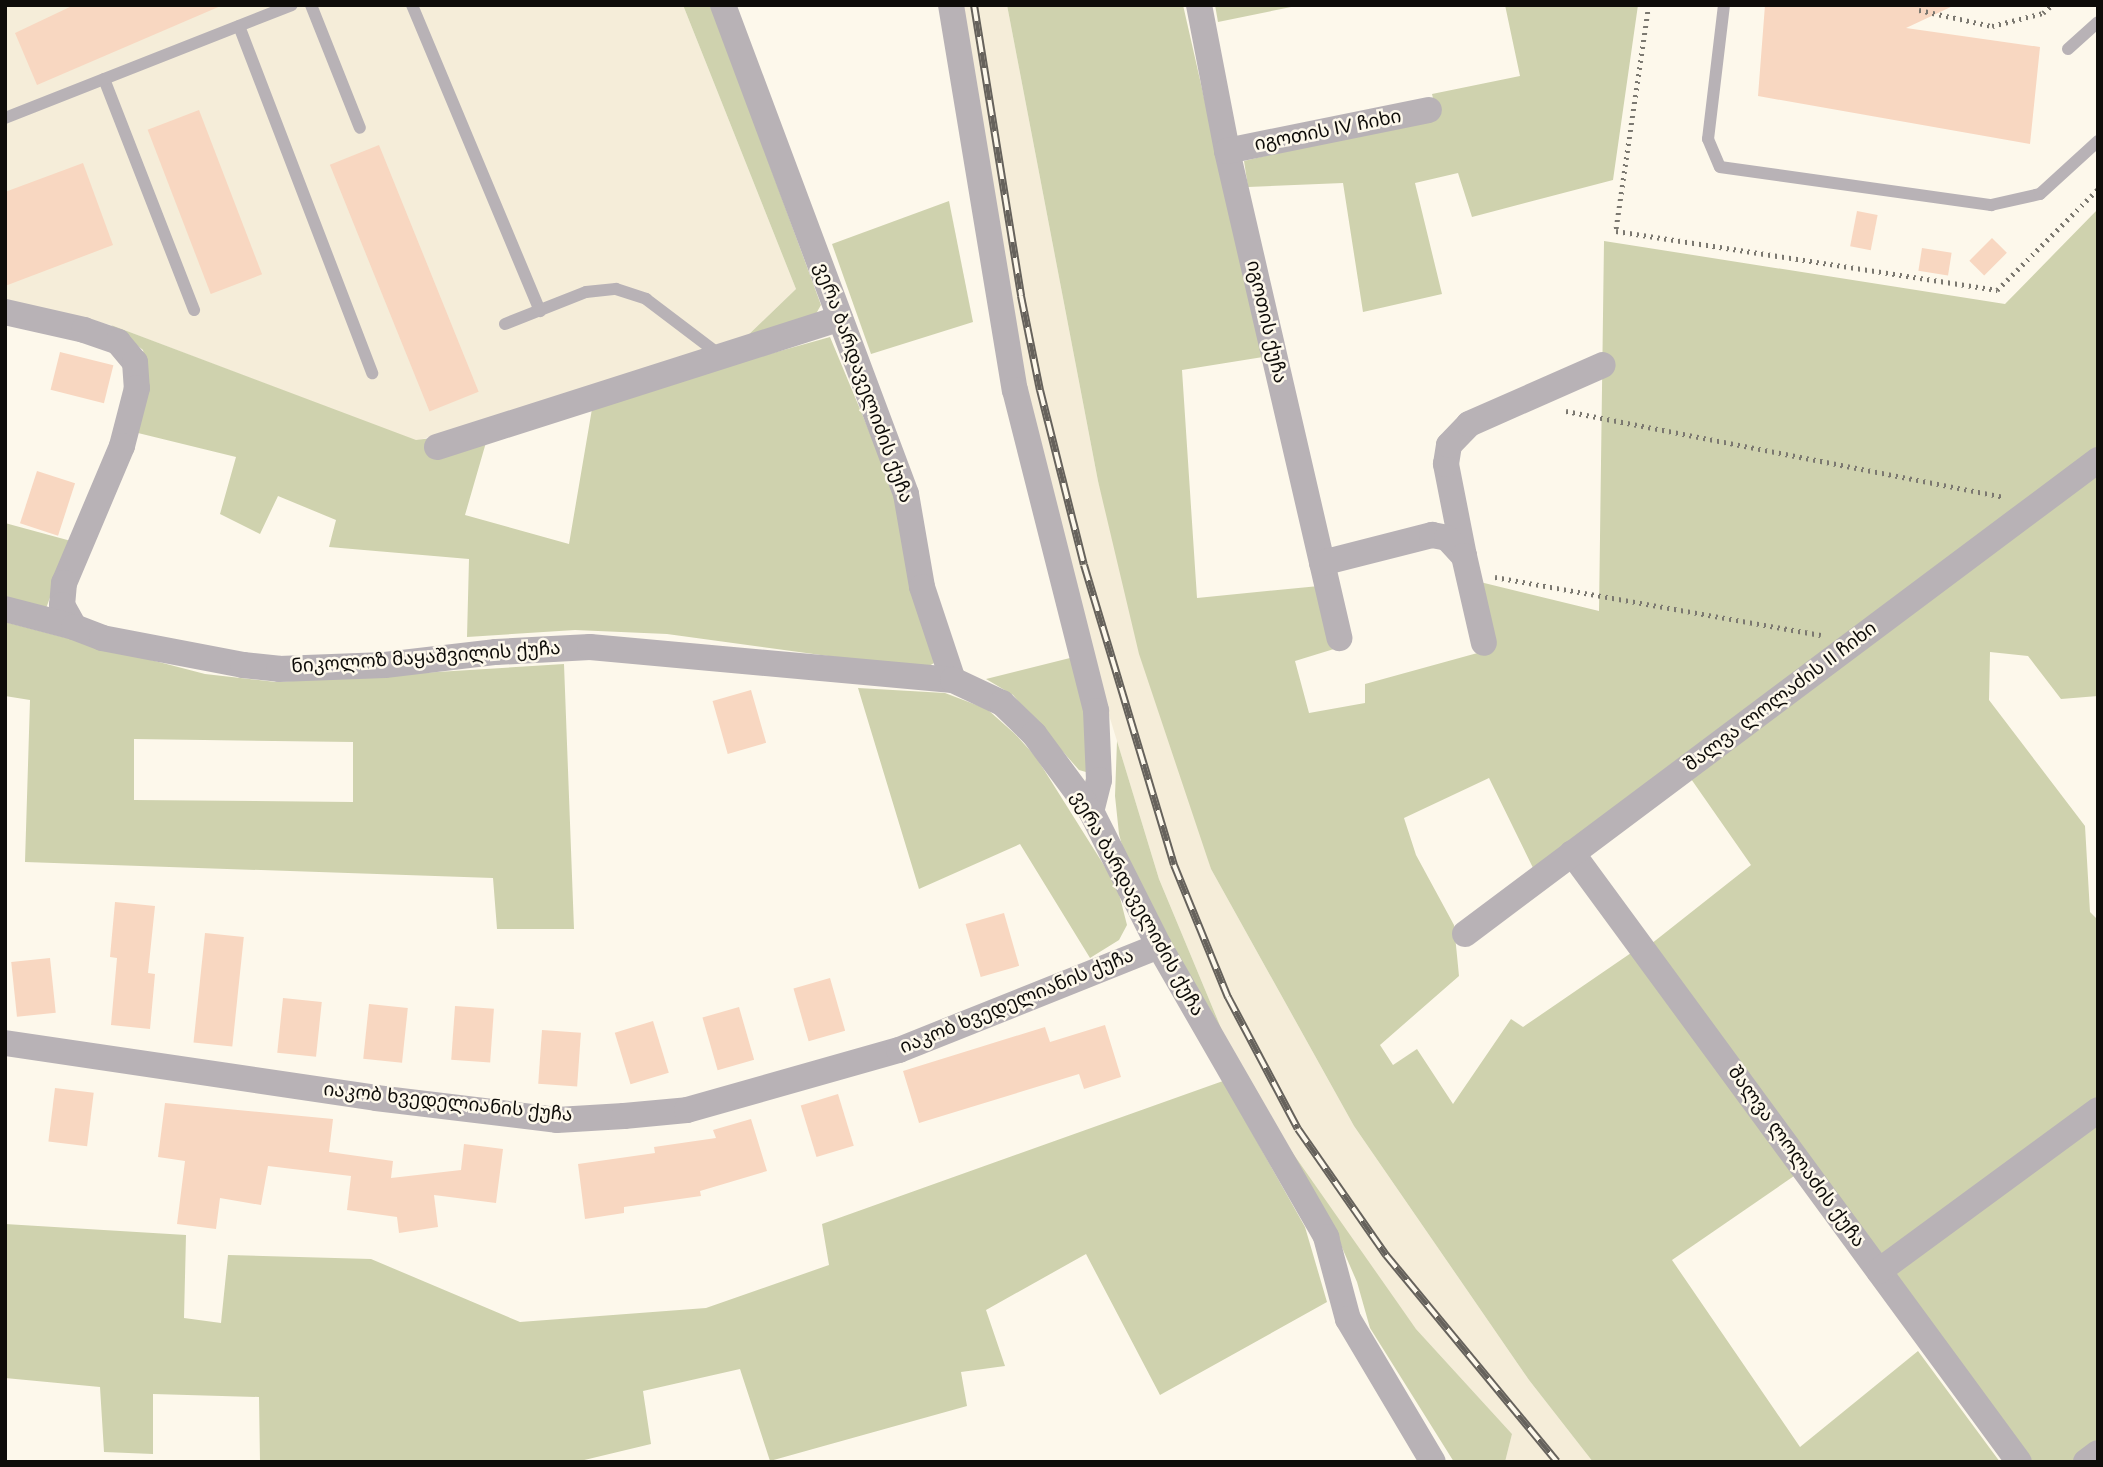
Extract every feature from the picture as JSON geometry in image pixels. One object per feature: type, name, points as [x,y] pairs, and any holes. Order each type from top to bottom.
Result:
[{"type":"street","name":"ვერა ბარდაველიძის ქუჩა","points":[[723,5],[906,494],[922,587],[953,680],[1002,703],[1026,726],[1091,811],[1159,946],[1326,1237],[1348,1320],[1433,1462]]},
{"type":"street","points":[[951,5],[1015,390],[1096,711],[1099,780],[1091,811]]},
{"type":"street","name":"იგოთის ქუჩა","points":[[1199,5],[1227,151],[1339,638]]},
{"type":"street","name":"იგოთის IV ჩიხი","points":[[1227,151],[1429,110]]},
{"type":"street","points":[[5,312],[84,330],[118,342],[135,362],[137,388],[122,446],[64,583],[62,605],[74,627]]},
{"type":"street","points":[[438,447],[840,318]]},
{"type":"street","points":[[1484,643],[1446,464],[1448,445],[1469,424],[1603,365]]},
{"type":"street","name":"შალვა ლოლაძის II ჩიხი","points":[[1465,934],[2098,460]]},
{"type":"street","points":[[1322,563],[1432,536],[1447,538],[1466,564]]},
{"type":"street","name":"ნიკოლოზ მაყაშვილის ქუჩა","points":[[5,610],[74,627],[102,638],[243,666],[279,668],[385,664],[496,652],[590,647],[953,680]]},
{"type":"street","name":"შალვა ლოლაძის ქუჩა","points":[[1572,853],[2019,1462]]},
{"type":"street","name":"იაკობ ხვედელიანის ქუჩა","points":[[5,1043],[376,1098],[557,1120],[624,1116],[687,1110],[899,1050],[1159,946]]},
{"type":"street","points":[[1879,1271],[2098,1110]]},
{"type":"street","points":[[2086,1462],[2098,1453]]},
{"type":"lane","points":[[5,118],[292,5]]},
{"type":"lane","points":[[311,5],[360,128]]},
{"type":"lane","points":[[412,5],[540,311]]},
{"type":"lane","points":[[1724,5],[1708,139],[1720,167],[1990,205],[2040,194],[2098,141]]},
{"type":"lane","points":[[2068,49],[2098,22]]},
{"type":"lane","points":[[239,26],[372,373]]},
{"type":"lane","points":[[104,79],[194,310]]},
{"type":"lane","points":[[505,324],[586,292],[616,289],[646,299],[722,356]]},
{"type":"path","points":[[1649,5],[1616,231],[1997,290],[2098,189]]},
{"type":"path","points":[[1919,10],[1992,26],[2043,13],[2052,5]]},
{"type":"path","points":[[1560,410],[2039,504]]},
{"type":"path","points":[[1466,564],[1856,641]]},
{"type":"shaded area","points":[[5,5],[683,5],[796,289],[743,340],[416,441],[111,325],[5,300]]},
{"type":"shaded area","points":[[959,5],[1007,5],[1098,481],[1211,869],[1354,1126],[1529,1380],[1593,1462],[1505,1462],[1512,1434],[1416,1329],[1349,1240],[1280,1135],[1226,1040],[1159,879],[1042,495]]},
{"type":"green space","points":[[683,5],[711,5],[821,305],[813,319],[743,340],[796,289]]},
{"type":"green space","points":[[1007,5],[1183,5],[1263,357],[1182,370],[1197,598],[1319,586],[1334,649],[1295,661],[1309,713],[1365,703],[1365,684],[1492,649],[1476,581],[1599,611],[1604,241],[2005,304],[2098,209],[2098,452],[1536,874],[1489,778],[1404,818],[1416,855],[1454,925],[1459,976],[1380,1045],[1393,1065],[1417,1049],[1453,1104],[1511,1019],[1523,1027],[1631,953],[1794,1176],[1672,1260],[1800,1447],[1918,1351],[2000,1462],[1593,1462],[1529,1380],[1354,1126],[1211,869],[1139,654],[1098,481]]},
{"type":"green space","points":[[1215,5],[1301,5],[1218,22]]},
{"type":"green space","points":[[1505,5],[1638,5],[1613,180],[1472,217],[1458,173],[1415,183],[1442,294],[1363,312],[1343,183],[1248,187],[1244,161],[1437,114],[1432,94],[1520,76]]},
{"type":"green space","points":[[949,201],[973,322],[871,354],[832,244]]},
{"type":"green space","points":[[111,325],[416,440],[487,439],[465,515],[569,544],[593,403],[830,337],[897,498],[934,663],[924,669],[667,634],[575,630],[467,637],[469,559],[329,547],[336,520],[278,496],[260,534],[220,514],[236,457],[138,433],[147,375],[143,350]]},
{"type":"green space","points":[[2098,469],[2098,696],[2061,699],[2028,656],[1990,652],[1989,700],[2085,826],[2090,912],[2098,920],[2098,1101],[1882,1260],[1651,944],[1751,865],[1689,776]]},
{"type":"green space","points":[[5,523],[71,541],[45,611],[5,601]]},
{"type":"green space","points":[[5,622],[205,674],[276,682],[564,664],[574,929],[497,929],[493,878],[25,862],[30,700],[5,696]],"holes":[[[134,739],[353,742],[353,802],[134,800]]]},
{"type":"green space","points":[[1078,656],[1093,711],[1086,772],[1079,770],[1013,695],[986,679]]},
{"type":"green space","points":[[858,688],[945,693],[987,709],[1015,734],[1036,757],[1117,886],[1127,925],[1119,940],[1090,958],[1020,844],[919,889]]},
{"type":"green space","points":[[1117,741],[1159,879],[1226,1040],[1130,876],[1119,834],[1115,796]]},
{"type":"green space","points":[[1223,1081],[1305,1227],[1327,1302],[1160,1395],[1086,1254],[986,1310],[1005,1366],[961,1372],[967,1406],[770,1461],[740,1369],[643,1391],[651,1444],[576,1462],[260,1462],[259,1397],[153,1394],[153,1454],[104,1452],[100,1387],[5,1378],[5,1224],[186,1235],[184,1318],[221,1323],[228,1255],[371,1259],[520,1322],[706,1308],[829,1265],[822,1224]]},
{"type":"green space","points":[[2098,1121],[2098,1446],[2077,1462],[2025,1462],[1889,1272]]},
{"type":"green space","points":[[1280,1135],[1416,1329],[1512,1434],[1505,1462],[1454,1462],[1370,1328],[1357,1282],[1337,1236]]},
{"type":"building","points":[[74,5],[223,5],[37,85],[15,33]]},
{"type":"building","points":[[1765,5],[1955,5],[1906,28],[2040,47],[2030,144],[1758,96]]},
{"type":"building","points":[[199,110],[262,274],[211,294],[148,130]]},
{"type":"building","points":[[379,145],[479,392],[430,411],[330,165]]},
{"type":"building","points":[[83,163],[113,245],[5,286],[5,192]]},
{"type":"building","points":[[1857,211],[1878,215],[1871,250],[1850,246]]},
{"type":"building","points":[[1992,238],[2007,253],[1984,275],[1969,261]]},
{"type":"building","points":[[1922,248],[1952,253],[1948,275],[1918,271]]},
{"type":"building","points":[[60,352],[113,365],[104,403],[51,390]]},
{"type":"building","points":[[37,471],[75,483],[58,536],[20,523]]},
{"type":"building","points":[[751,690],[766,743],[728,754],[713,701]]},
{"type":"building","points":[[115,902],[155,906],[148,973],[155,974],[150,1029],[111,1025],[117,958],[110,957]]},
{"type":"building","points":[[1004,913],[1019,966],[981,977],[966,924]]},
{"type":"building","points":[[205,933],[244,937],[232,1046],[194,1042]]},
{"type":"building","points":[[50,958],[56,1013],[17,1017],[11,962]]},
{"type":"building","points":[[830,978],[845,1031],[809,1041],[793,988]]},
{"type":"building","points":[[283,998],[322,1002],[316,1057],[277,1053]]},
{"type":"building","points":[[369,1004],[408,1008],[402,1063],[363,1059]]},
{"type":"building","points":[[455,1006],[494,1009],[490,1063],[451,1060]]},
{"type":"building","points":[[739,1007],[754,1060],[718,1070],[702,1017]]},
{"type":"building","points":[[653,1021],[669,1073],[631,1084],[615,1033]]},
{"type":"building","points":[[1105,1025],[1121,1077],[1084,1089],[1079,1074],[919,1123],[903,1071],[1045,1027],[1050,1042]]},
{"type":"building","points":[[542,1030],[581,1033],[577,1087],[538,1084]]},
{"type":"building","points":[[55,1088],[94,1093],[87,1146],[48,1142]]},
{"type":"building","points":[[838,1094],[854,1146],[816,1157],[801,1105]]},
{"type":"building","points":[[165,1103],[333,1119],[329,1152],[393,1161],[391,1178],[461,1170],[464,1144],[503,1149],[496,1203],[434,1195],[438,1227],[399,1233],[397,1217],[347,1210],[351,1176],[268,1166],[261,1205],[220,1198],[216,1229],[177,1224],[185,1161],[158,1157]]},
{"type":"building","points":[[751,1119],[767,1171],[700,1191],[701,1196],[624,1207],[624,1213],[585,1219],[578,1164],[655,1153],[654,1147],[716,1138],[713,1130]]},
{"type":"railway","points":[[974,5],[1021,296],[1040,390],[1084,565],[1174,865],[1228,997],[1298,1129],[1386,1255],[1557,1462]]}]
